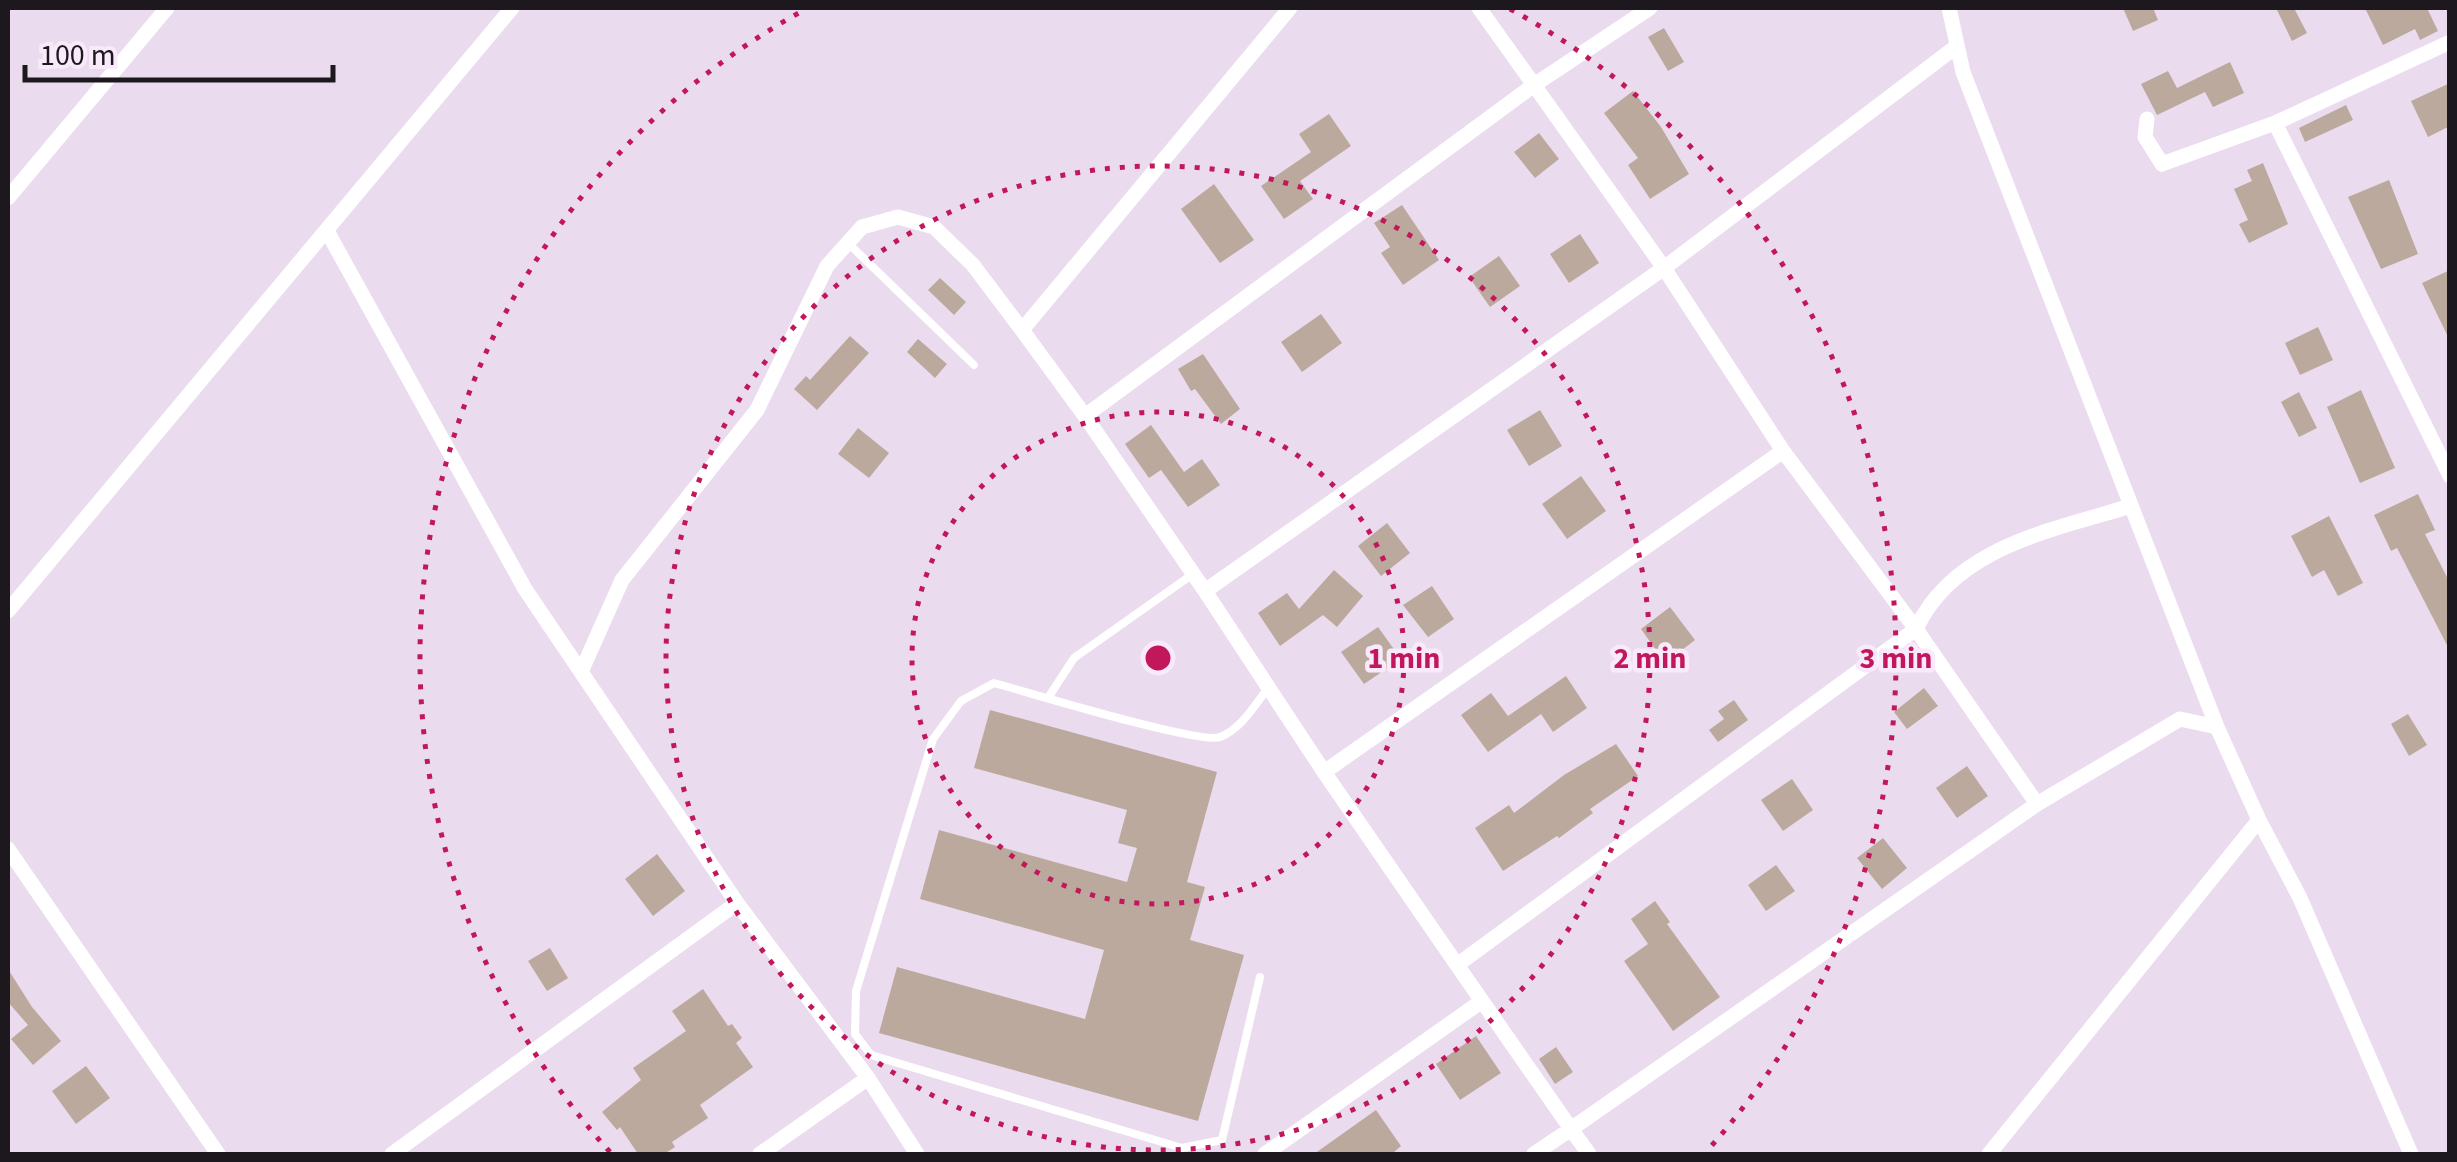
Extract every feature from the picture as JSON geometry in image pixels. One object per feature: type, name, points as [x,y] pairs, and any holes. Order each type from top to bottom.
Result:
[{"type":"street","points":[[8,198],[168,8]]},
{"type":"street","points":[[8,611],[512,8]]},
{"type":"street","points":[[1022,330],[1290,8]]},
{"type":"street","points":[[1479,8],[1664,268],[1783,451],[1916,628],[2038,804]]},
{"type":"street","points":[[1085,416],[1534,85],[1650,8]]},
{"type":"street","points":[[1950,8],[1963,72],[2217,728],[2300,898],[2411,1154]]},
{"type":"street","points":[[2146,119],[2145,137],[2162,164],[2275,123],[2450,42]]},
{"type":"street","points":[[1205,591],[1664,268],[1957,46]]},
{"type":"street","points":[[2275,123],[2450,476]]},
{"type":"street","points":[[581,672],[622,580],[757,410],[827,266],[862,226],[898,217],[934,227],[973,265],[1085,416],[1324,772],[1589,1154]]},
{"type":"street","points":[[327,231],[525,590],[737,903],[868,1078],[917,1154]]},
{"type":"street","points":[[1324,772],[1783,451]]},
{"type":"street","points":[[1457,965],[1916,628],[1926,607],[1953,578],[1994,551],[2131,506]]},
{"type":"street","points":[[1534,1154],[2038,804],[2180,718],[2217,728]]},
{"type":"street","points":[[1990,1154],[2259,820]]},
{"type":"street","points":[[8,848],[218,1154]]},
{"type":"street","points":[[392,1154],[737,903]]},
{"type":"street","points":[[1265,1154],[1482,1001]]},
{"type":"street","points":[[760,1154],[868,1078]]},
{"type":"lane","points":[[848,243],[974,366]]},
{"type":"lane","points":[[1048,698],[1074,658],[1193,574]]},
{"type":"lane","points":[[1260,978],[1222,1140],[1204,1146],[1182,1148],[871,1055],[855,1034],[856,991],[933,739],[961,700],[994,683],[1183,734],[1217,739],[1237,727],[1268,688]]},
{"type":"building","points":[[2123,8],[2153,8],[2158,20],[2133,31]]},
{"type":"building","points":[[2276,8],[2294,8],[2307,33],[2292,41]]},
{"type":"building","points":[[2365,8],[2427,8],[2438,31],[2420,40],[2415,29],[2383,45]]},
{"type":"building","points":[[1664,28],[1684,62],[1668,71],[1648,37]]},
{"type":"building","points":[[2230,62],[2244,93],[2213,107],[2205,92],[2157,115],[2141,84],[2168,71],[2177,88]]},
{"type":"building","points":[[2450,83],[2450,126],[2428,137],[2411,101]]},
{"type":"building","points":[[1633,91],[1661,127],[1689,174],[1650,199],[1628,165],[1638,158],[1604,113]]},
{"type":"building","points":[[2346,105],[2353,120],[2305,142],[2299,128]]},
{"type":"building","points":[[1329,114],[1351,146],[1300,181],[1313,199],[1284,219],[1261,186],[1311,152],[1299,134]]},
{"type":"building","points":[[1539,133],[1559,159],[1535,178],[1514,152]]},
{"type":"building","points":[[2263,163],[2288,224],[2249,243],[2239,224],[2248,220],[2234,189],[2252,181],[2247,170]]},
{"type":"building","points":[[2389,180],[2418,254],[2381,269],[2348,197]]},
{"type":"building","points":[[1214,184],[1254,240],[1220,263],[1181,209]]},
{"type":"building","points":[[1402,205],[1439,260],[1403,285],[1381,253],[1390,247],[1374,223]]},
{"type":"building","points":[[1580,234],[1599,263],[1569,283],[1550,254]]},
{"type":"building","points":[[1499,256],[1520,286],[1490,307],[1469,277]]},
{"type":"building","points":[[2450,270],[2450,341],[2422,283]]},
{"type":"building","points":[[940,278],[966,302],[954,315],[928,290]]},
{"type":"building","points":[[1321,314],[1342,343],[1302,372],[1281,342]]},
{"type":"building","points":[[2318,327],[2333,360],[2300,375],[2285,343]]},
{"type":"building","points":[[850,336],[869,353],[817,410],[794,389],[806,376],[810,380]]},
{"type":"building","points":[[918,339],[947,364],[935,378],[907,352]]},
{"type":"building","points":[[1203,354],[1240,409],[1221,424],[1195,389],[1191,391],[1178,369]]},
{"type":"building","points":[[2361,390],[2395,468],[2360,483],[2327,407]]},
{"type":"building","points":[[2299,392],[2317,428],[2299,437],[2281,402]]},
{"type":"building","points":[[1540,410],[1562,446],[1529,466],[1507,430]]},
{"type":"building","points":[[1151,425],[1184,472],[1202,459],[1220,485],[1188,507],[1161,470],[1149,478],[1125,444]]},
{"type":"building","points":[[858,428],[889,453],[869,478],[838,454]]},
{"type":"building","points":[[1581,476],[1606,511],[1567,539],[1542,504]]},
{"type":"building","points":[[2418,494],[2435,530],[2425,534],[2450,583],[2450,651],[2397,548],[2391,551],[2374,515]]},
{"type":"building","points":[[2329,516],[2363,583],[2338,596],[2324,570],[2312,577],[2291,536]]},
{"type":"building","points":[[1387,523],[1410,553],[1381,576],[1358,546]]},
{"type":"building","points":[[1334,570],[1363,596],[1337,627],[1323,615],[1280,646],[1258,613],[1287,593],[1299,609]]},
{"type":"building","points":[[1432,586],[1454,619],[1428,637],[1403,605]]},
{"type":"building","points":[[1670,607],[1695,640],[1665,663],[1641,629]]},
{"type":"building","points":[[1378,627],[1401,659],[1364,684],[1341,652]]},
{"type":"building","points":[[1566,676],[1587,708],[1553,732],[1541,714],[1488,752],[1461,715],[1491,693],[1508,716]]},
{"type":"building","points":[[1924,688],[1938,706],[1907,729],[1894,712]]},
{"type":"building","points":[[1734,700],[1748,720],[1718,742],[1709,730],[1724,719],[1718,711]]},
{"type":"building","points":[[990,710],[1217,772],[1187,882],[1205,887],[1190,940],[1244,955],[1198,1121],[879,1033],[897,967],[1085,1019],[1104,950],[920,899],[939,830],[1127,882],[1137,848],[1118,843],[1127,810],[974,768]]},
{"type":"building","points":[[2408,714],[2427,745],[2409,756],[2391,724]]},
{"type":"building","points":[[1616,744],[1638,776],[1590,809],[1593,813],[1559,838],[1503,871],[1475,828],[1509,805],[1514,813],[1564,775]]},
{"type":"building","points":[[1967,766],[1988,796],[1957,818],[1936,788]]},
{"type":"building","points":[[1792,779],[1813,810],[1783,831],[1761,800]]},
{"type":"building","points":[[1883,838],[1907,868],[1882,889],[1857,858]]},
{"type":"building","points":[[657,854],[685,891],[653,916],[625,879]]},
{"type":"building","points":[[1776,865],[1795,891],[1766,911],[1748,885]]},
{"type":"building","points":[[1655,901],[1720,997],[1673,1031],[1624,961],[1648,944],[1631,919]]},
{"type":"building","points":[[550,948],[568,978],[547,991],[528,961]]},
{"type":"building","points":[[8,969],[32,1007],[61,1041],[33,1065],[11,1039],[28,1025],[8,1002]]},
{"type":"building","points":[[703,989],[728,1026],[732,1024],[742,1038],[736,1043],[753,1067],[700,1105],[708,1118],[672,1142],[675,1147],[664,1154],[638,1154],[620,1127],[617,1130],[602,1112],[641,1080],[633,1068],[686,1031],[672,1011]]},
{"type":"building","points":[[1476,1036],[1501,1073],[1460,1100],[1436,1064]]},
{"type":"building","points":[[1556,1047],[1573,1072],[1555,1084],[1539,1059]]},
{"type":"building","points":[[86,1066],[110,1098],[76,1124],[52,1091]]},
{"type":"building","points":[[1376,1110],[1401,1146],[1392,1154],[1314,1154]]}]
